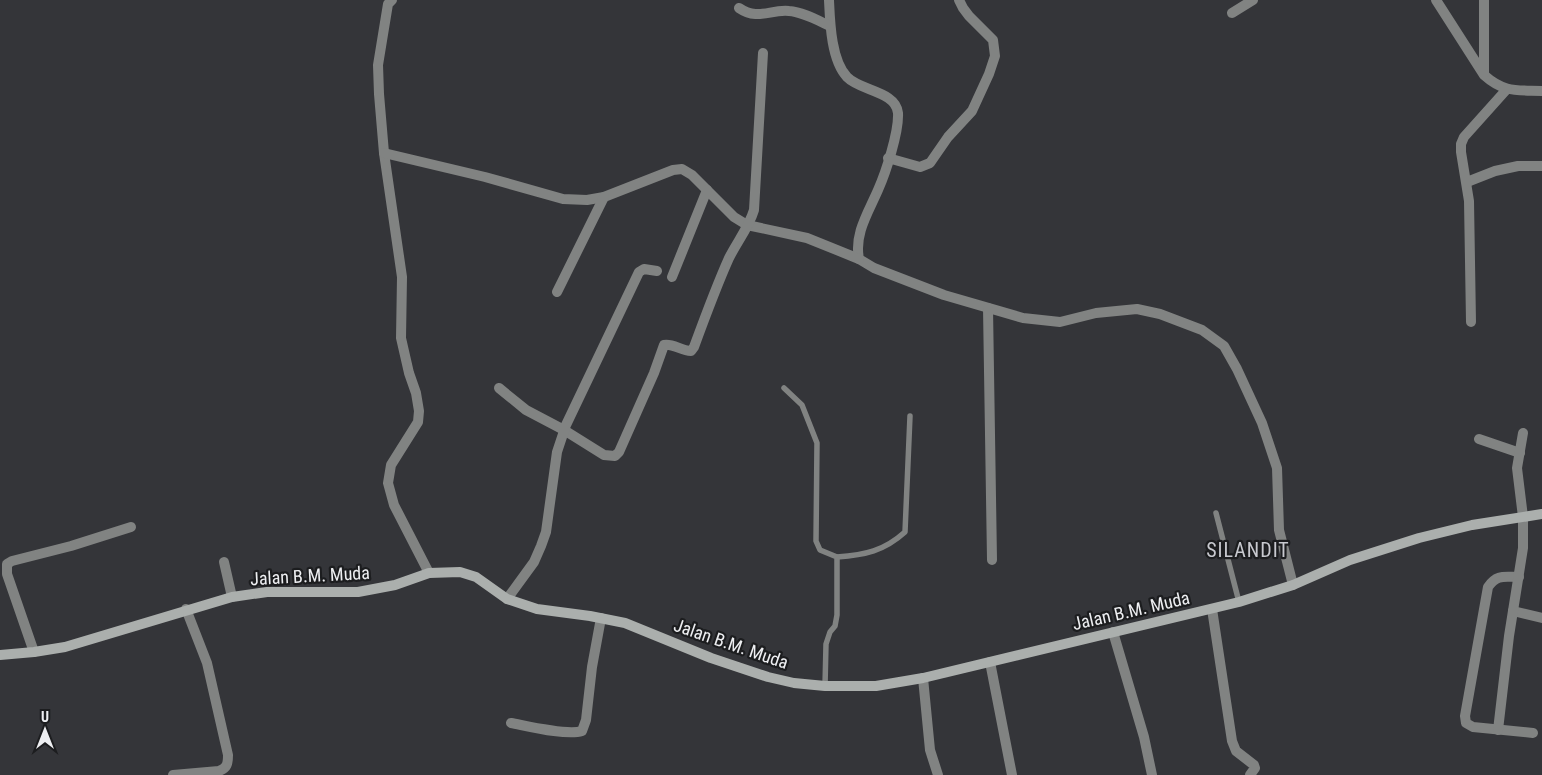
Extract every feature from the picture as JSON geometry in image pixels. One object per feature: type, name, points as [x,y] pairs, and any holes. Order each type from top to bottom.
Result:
[{"type":"street","points":[[392,0],[388,4],[378,65],[384,153],[402,277],[401,338],[419,411],[418,422],[391,465],[388,483],[394,505],[429,573]]},
{"type":"street","points":[[829,0],[830,26],[839,63],[846,76],[856,84],[889,98],[897,108],[896,132],[879,187],[860,230],[856,246],[859,258]]},
{"type":"street","points":[[888,158],[920,167],[930,164],[948,137],[972,111],[989,74],[995,56],[993,40],[969,16],[959,0]]},
{"type":"street","points":[[1232,13],[1253,0]]},
{"type":"street","points":[[1436,0],[1484,75],[1495,85],[1507,89],[1542,91]]},
{"type":"street","points":[[1484,0],[1484,75]]},
{"type":"street","points":[[739,8],[744,12],[755,15],[790,11],[830,26]]},
{"type":"street","points":[[499,388],[526,410],[564,430],[604,455],[615,456],[620,452],[664,345],[668,344],[685,351],[691,351],[694,347],[723,270],[736,243],[752,218],[763,53]]},
{"type":"street","points":[[1471,322],[1469,201],[1461,144],[1464,137],[1507,89]]},
{"type":"street","points":[[384,153],[485,177],[563,199],[587,200],[604,197],[673,170],[682,169],[692,175],[734,217],[747,225],[807,238],[859,258],[874,268],[944,295],[1023,318],[1060,322],[1096,313],[1137,309],[1160,314],[1202,330],[1224,346],[1238,369],[1262,423],[1277,468],[1279,530],[1294,585]]},
{"type":"street","points":[[1467,182],[1518,166],[1542,166]]},
{"type":"street","points":[[672,277],[707,190]]},
{"type":"street","points":[[557,292],[604,197]]},
{"type":"street","points":[[507,599],[534,562],[546,532],[557,452],[564,430],[639,272],[644,269],[657,271]]},
{"type":"street","points":[[988,308],[992,560]]},
{"type":"street","points":[[1498,730],[1523,548],[1523,517],[1517,472],[1523,433]]},
{"type":"street","points":[[1479,439],[1520,453]]},
{"type":"street","name":"Jalan B.M. Muda","points":[[0,655],[34,652],[74,645],[186,609],[232,597],[267,592],[358,592],[395,585],[429,573],[460,572],[476,577],[507,599],[537,609],[625,623],[711,658],[768,676],[794,683],[825,686],[876,686],[923,678],[1212,609],[1294,585],[1350,560],[1420,538],[1472,525],[1542,514]]},
{"type":"street","points":[[34,652],[3,568],[12,561],[71,546],[131,527]]},
{"type":"street","points":[[224,562],[232,597]]},
{"type":"street","points":[[1518,577],[1501,576],[1493,579],[1488,586],[1465,716],[1466,723],[1473,727],[1533,733]]},
{"type":"street","points":[[173,775],[219,771],[225,769],[228,764],[228,755],[207,663],[186,609]]},
{"type":"street","points":[[1212,609],[1232,741],[1236,751],[1254,765],[1254,770],[1250,775]]},
{"type":"street","points":[[1513,610],[1542,618]]},
{"type":"street","points":[[511,723],[565,732],[576,733],[582,731],[586,720],[592,668],[602,618]]},
{"type":"street","points":[[1113,632],[1144,737],[1152,775]]},
{"type":"street","points":[[990,662],[1012,775]]},
{"type":"street","points":[[923,678],[930,750],[938,775]]},
{"type":"lane","points":[[784,388],[802,405],[817,443],[816,541],[820,550],[837,557],[875,552],[906,532],[910,416]]},
{"type":"lane","points":[[1216,513],[1239,602]]},
{"type":"lane","points":[[825,686],[826,644],[830,632],[835,626],[837,614],[837,557]]},
{"type":"district","name":"SILANDIT","points":[[1248,550]]}]
